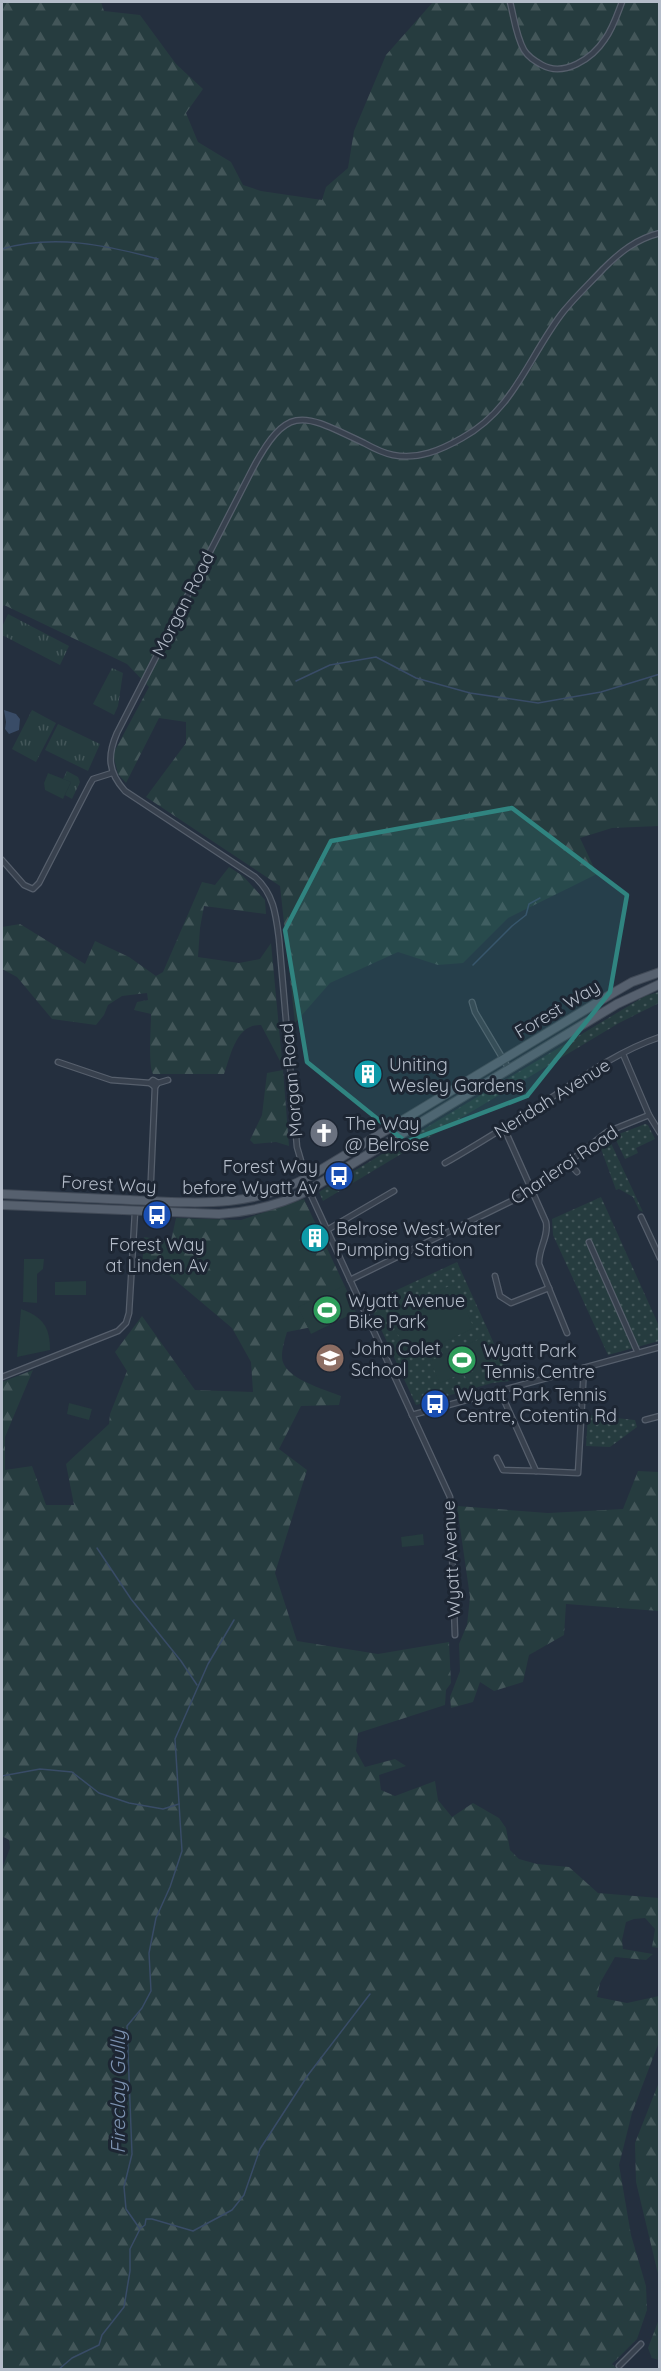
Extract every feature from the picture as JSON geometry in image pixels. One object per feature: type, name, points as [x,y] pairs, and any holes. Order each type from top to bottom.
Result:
[{"type":"main road","name":"Forest Way","points":[[2,1194],[210,1203],[243,1200],[282,1189],[305,1179],[632,982],[660,972]]},
{"type":"main road","name":"Forest Way","points":[[2,1205],[219,1214],[249,1211],[285,1201],[309,1190],[628,998],[660,984]]},
{"type":"main road","points":[[102,1210],[111,1207],[145,1206],[150,1201],[158,1208],[181,1210],[191,1214]]},
{"type":"street","points":[[510,2],[525,51],[531,59],[547,67],[563,70],[579,62],[604,41],[613,26],[622,2]]},
{"type":"street","name":"Morgan Road","points":[[309,1190],[297,1147],[279,939],[275,908],[270,894],[255,878],[125,791],[112,773],[109,756],[117,733],[270,439],[284,426],[300,419],[322,423],[393,455],[425,454],[457,441],[487,422],[506,402],[563,313],[591,282],[628,246],[660,232]]},
{"type":"street","points":[[2,860],[24,885],[33,889],[39,883],[93,779],[112,773]]},
{"type":"street","points":[[472,1002],[475,1012],[509,1069]]},
{"type":"street","name":"Neridah Avenue","points":[[445,1163],[586,1075],[645,1042],[660,1037]]},
{"type":"street","points":[[623,1054],[649,1115],[660,1133]]},
{"type":"street","points":[[58,1062],[111,1080],[157,1085],[168,1080]]},
{"type":"street","points":[[150,1201],[157,1085]]},
{"type":"street","name":"Charleroi Road","points":[[350,1280],[532,1191],[607,1132],[649,1115]]},
{"type":"street","points":[[504,1128],[547,1225],[547,1234],[538,1260],[567,1333]]},
{"type":"street","points":[[569,1163],[578,1172]]},
{"type":"street","name":"Wyatt Avenue","points":[[309,1190],[450,1497],[455,1635]]},
{"type":"street","points":[[327,1230],[394,1191]]},
{"type":"street","points":[[2,1377],[118,1331],[126,1323],[129,1313],[135,1212]]},
{"type":"street","points":[[641,1217],[660,1258]]},
{"type":"street","points":[[589,1242],[638,1353]]},
{"type":"street","points":[[495,1276],[500,1296],[511,1303],[549,1288]]},
{"type":"street","points":[[412,1415],[660,1347]]},
{"type":"street","points":[[497,1458],[503,1470],[578,1473],[584,1368]]},
{"type":"street","points":[[500,1391],[536,1471]]},
{"type":"street","points":[[645,1420],[660,1416]]},
{"type":"street","points":[[619,2366],[641,2344]]},
{"type":"highlighted area","points":[[512,808],[627,895],[610,992],[527,1096],[406,1142],[307,1062],[285,930],[331,841]]},
{"type":"green space","points":[[2,2],[101,2],[104,11],[140,15],[176,64],[203,89],[186,113],[198,142],[231,162],[243,185],[261,191],[322,200],[326,187],[348,168],[354,131],[386,55],[433,2],[659,2],[659,826],[612,828],[580,838],[597,874],[508,918],[463,963],[438,965],[398,952],[330,983],[295,1023],[280,886],[146,797],[186,743],[186,722],[159,718],[126,783],[118,774],[113,754],[149,687],[127,664],[4,605],[2,608]]},
{"type":"green space","points":[[8,614],[69,646],[60,665],[2,635],[2,627]]},
{"type":"green space","points":[[112,668],[123,673],[118,706],[114,715],[93,704]]},
{"type":"green space","points":[[32,710],[56,723],[36,762],[12,749]]},
{"type":"green space","points":[[58,724],[100,744],[88,771],[45,750]]},
{"type":"green space","points":[[67,771],[78,777],[80,782],[72,799],[65,795],[71,782],[63,779]]},
{"type":"green space","points":[[48,773],[71,782],[63,799],[45,790],[44,783]]},
{"type":"green space","points":[[229,867],[243,876],[265,900],[266,914],[204,906],[198,957],[239,963],[260,959],[271,943],[282,1060],[280,1061],[261,1025],[253,1026],[240,1035],[224,1074],[153,1074],[150,1055],[151,1014],[134,1010],[137,1002],[148,1000],[147,993],[122,996],[108,1005],[96,1025],[52,1019],[17,977],[2,969],[2,927],[20,924],[85,964],[95,941],[129,957],[156,976],[163,972],[202,882],[215,885]]},
{"type":"green space","points":[[659,992],[659,1003],[619,1023],[323,1201],[319,1192],[645,996]]},
{"type":"green space","points":[[283,1070],[289,1146],[276,1142],[254,1144],[250,1140],[262,1115],[267,1073]]},
{"type":"green space","points":[[645,1124],[648,1125],[655,1139],[636,1148],[638,1153],[625,1159],[614,1136]]},
{"type":"green space","points":[[609,1138],[643,1212],[639,1210],[633,1197],[619,1189],[616,1190],[600,1146]]},
{"type":"green space","points":[[601,1197],[659,1326],[659,1341],[608,1355],[553,1235],[552,1219]]},
{"type":"green space","points":[[304,1199],[355,1308],[312,1327],[287,1332],[282,1350],[284,1364],[288,1371],[305,1382],[341,1396],[339,1405],[301,1406],[279,1449],[307,1470],[275,1573],[297,1641],[378,1654],[449,1642],[451,1683],[446,1690],[445,1705],[358,1733],[356,1751],[365,1767],[395,1759],[406,1766],[379,1775],[381,1790],[395,1796],[435,1781],[438,1800],[452,1817],[473,1803],[499,1818],[506,1828],[510,1850],[519,1859],[537,1864],[569,1867],[598,1893],[659,1898],[659,1948],[652,1947],[655,1929],[645,1918],[626,1922],[622,1940],[623,1949],[653,1954],[646,1960],[615,1957],[600,1983],[597,1997],[627,2003],[659,1996],[659,2042],[632,2113],[619,2165],[631,2235],[646,2286],[647,2310],[637,2339],[612,2364],[617,2369],[2,2369],[2,1869],[10,1848],[9,1840],[2,1836],[2,1382],[33,1370],[5,1437],[5,1470],[32,1466],[46,1505],[74,1505],[66,1464],[109,1424],[110,1414],[127,1371],[115,1352],[142,1316],[195,1390],[253,1392],[251,1362],[232,1328],[169,1275],[142,1272],[144,1237],[171,1241],[176,1218],[241,1220]]},
{"type":"green space","points":[[24,1259],[44,1259],[43,1269],[37,1274],[37,1303],[23,1302]]},
{"type":"green space","points":[[457,1262],[511,1381],[492,1383],[416,1405],[369,1303]]},
{"type":"green space","points":[[86,1281],[86,1295],[55,1295],[55,1282]]},
{"type":"green space","points":[[454,1284],[474,1328],[409,1358],[388,1313]]},
{"type":"green space","name":"Wyatt Avenue Bike Park","points":[[344,1286],[356,1312],[311,1334],[298,1307]]},
{"type":"green space","points":[[21,1309],[40,1319],[44,1324],[49,1335],[50,1350],[17,1357]]},
{"type":"green space","name":"Wyatt Park Tennis Centre","points":[[484,1337],[494,1359],[471,1370],[475,1379],[468,1382],[463,1373],[440,1383],[430,1361]]},
{"type":"green space","points":[[69,1403],[92,1409],[89,1420],[67,1414]]},
{"type":"green space","points":[[588,1415],[635,1420],[637,1427],[610,1447],[586,1446]]},
{"type":"green space","points":[[638,1471],[659,1472],[659,1611],[566,1604],[564,1635],[529,1655],[523,1682],[494,1691],[480,1682],[473,1702],[451,1708],[450,1697],[460,1671],[459,1644],[467,1625],[470,1597],[457,1506],[548,1513],[623,1509]]},
{"type":"green space","points":[[423,1534],[424,1545],[402,1547],[401,1537]]},
{"type":"green space","points":[[659,2082],[659,2278],[636,2182],[635,2143]]},
{"type":"green space","points":[[659,2308],[660,2360],[652,2358],[648,2348],[659,2319]]},
{"type":"water","points":[[4,710],[16,714],[20,719],[19,730],[9,734],[5,729]]},
{"type":"waterway","points":[[2,249],[41,242],[80,243],[119,249],[158,259]]},
{"type":"waterway","points":[[296,681],[330,665],[376,657],[416,678],[470,693],[538,703],[601,692],[660,674]]},
{"type":"waterway","points":[[473,965],[526,915],[529,904],[540,898]]},
{"type":"waterway","points":[[97,1548],[131,1599],[181,1661],[197,1685]]},
{"type":"waterway","name":"Fireclay Gully","points":[[58,2370],[72,2358],[99,2345],[102,2335],[124,2307],[130,2271],[130,2249],[140,2229],[126,2209],[124,2187],[132,2154],[127,2026],[142,2008],[151,1991],[149,1953],[156,1918],[170,1887],[182,1851],[175,1739],[208,1664],[234,1620]]},
{"type":"waterway","points":[[2,1776],[40,1769],[72,1772],[99,1793],[129,1803],[163,1809],[179,1804]]},
{"type":"waterway","points":[[141,2228],[145,2225],[146,2219],[152,2219],[193,2231],[232,2210],[244,2195],[260,2149],[308,2075],[370,1994]]},
{"type":"place","name":"Uniting Wesley Gardens","points":[[368,1074]]},
{"type":"place","name":"The Way @ Belrose","points":[[324,1133]]},
{"type":"place","name":"Forest Way before Wyatt Av","points":[[339,1176]]},
{"type":"place","name":"Forest Way at Linden Av","points":[[157,1215]]},
{"type":"place","name":"Belrose West Water Pumping Station","points":[[315,1238]]},
{"type":"place","name":"Wyatt Avenue Bike Park","points":[[327,1310]]},
{"type":"place","name":"John Colet School","points":[[330,1358]]},
{"type":"place","name":"Wyatt Park Tennis Centre","points":[[462,1360]]},
{"type":"place","name":"Wyatt Park Tennis Centre, Cotentin Rd","points":[[435,1404]]}]
